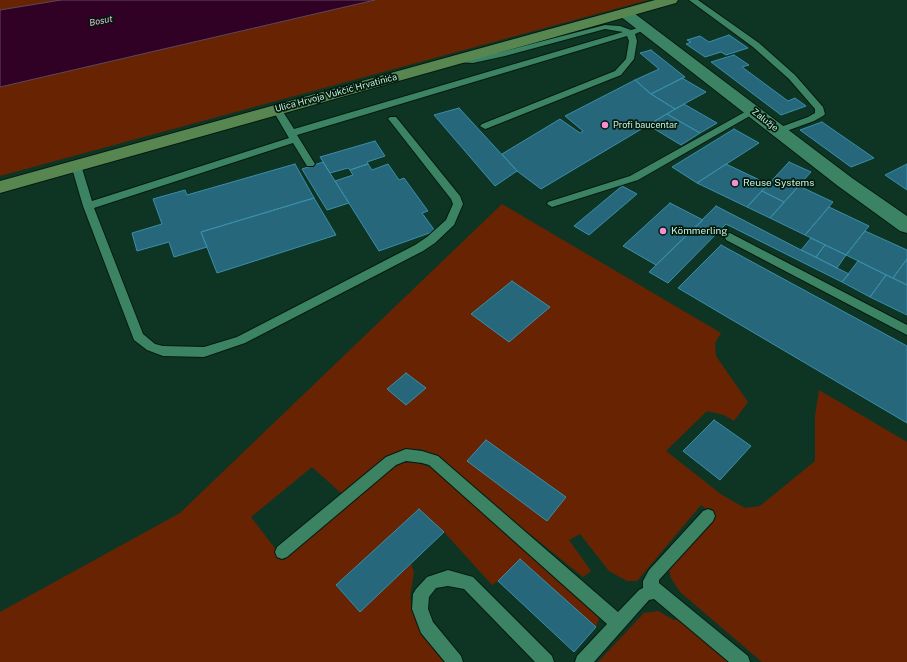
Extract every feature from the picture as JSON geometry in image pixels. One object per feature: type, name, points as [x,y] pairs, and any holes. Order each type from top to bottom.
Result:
[{"type":"main road","name":"Ulica Hrvoja Vukčić Hrvatinića","points":[[0,187],[672,0]]},
{"type":"street","name":"Zalužje","points":[[625,12],[638,30],[752,111],[845,182],[907,226]]},
{"type":"lane","points":[[693,0],[756,45],[792,77],[820,109],[820,114],[811,119],[778,131]]},
{"type":"lane","points":[[457,59],[473,60],[502,54],[605,27],[638,30]]},
{"type":"lane","points":[[486,126],[618,74],[630,59],[633,41],[638,30]]},
{"type":"lane","points":[[88,206],[293,136],[638,30]]},
{"type":"lane","points":[[277,109],[310,164]]},
{"type":"lane","points":[[552,204],[634,178],[752,111]]},
{"type":"lane","points":[[76,165],[88,206],[138,337],[152,347],[163,351],[204,352],[241,340],[418,248],[431,240],[450,222],[458,204],[456,198],[393,119]]},
{"type":"lane","points":[[730,237],[907,330]]},
{"type":"lane","points":[[282,552],[390,461],[406,455],[433,460],[618,623]]},
{"type":"lane","points":[[651,592],[654,575],[708,516]]},
{"type":"lane","points":[[455,662],[427,627],[420,609],[421,594],[432,582],[448,578],[468,582],[546,662]]},
{"type":"lane","points":[[583,662],[644,595],[656,590],[742,662]]},
{"type":"shaded area","points":[[0,0],[61,0],[0,10]]},
{"type":"shaded area","points":[[375,0],[648,0],[0,176],[0,87]]},
{"type":"shaded area","points":[[502,204],[721,333],[715,343],[716,356],[748,402],[734,421],[724,415],[707,411],[666,451],[722,495],[745,508],[760,506],[815,461],[815,416],[819,390],[907,442],[907,662],[762,662],[680,592],[671,578],[669,569],[715,516],[701,505],[637,581],[627,581],[609,571],[580,534],[569,540],[591,571],[583,577],[431,454],[420,449],[400,452],[384,458],[341,493],[312,467],[251,517],[284,560],[393,468],[403,463],[414,462],[430,467],[487,515],[594,610],[599,619],[596,627],[520,559],[492,585],[444,532],[419,509],[336,586],[360,612],[411,564],[414,572],[410,597],[413,613],[427,641],[444,662],[0,662],[0,612],[180,513]],"holes":[[[512,281],[497,333],[471,314]]]},
{"type":"shaded area","points":[[658,611],[674,620],[685,620],[735,662],[598,662],[644,613]]},
{"type":"water","name":"Bosut","points":[[61,0],[375,0],[0,87],[0,10]]},
{"type":"building","points":[[729,35],[748,48],[726,55],[721,52],[705,57],[686,44],[691,42],[687,40],[700,36],[709,42]]},
{"type":"building","points":[[651,50],[685,77],[651,94],[635,80],[659,69],[640,53]]},
{"type":"building","points":[[734,55],[749,65],[742,67],[788,101],[795,98],[806,106],[781,115],[711,62]]},
{"type":"building","points":[[682,78],[706,92],[675,109],[651,94]]},
{"type":"building","points":[[635,80],[651,94],[675,109],[541,189],[517,171],[502,154],[560,119],[580,133],[583,131],[565,116]]},
{"type":"building","points":[[684,104],[717,123],[700,133],[667,114]]},
{"type":"building","points":[[459,108],[517,171],[495,186],[434,115]]},
{"type":"building","points":[[667,114],[700,133],[681,145],[648,125]]},
{"type":"building","points":[[822,122],[874,158],[851,167],[800,130]]},
{"type":"building","points":[[734,129],[759,143],[697,183],[672,167]]},
{"type":"building","points":[[375,141],[385,156],[350,170],[348,168],[330,173],[320,157]]},
{"type":"building","points":[[323,162],[349,203],[327,210],[302,169]]},
{"type":"building","points":[[789,162],[811,172],[784,202],[762,191]]},
{"type":"building","points":[[295,164],[314,198],[201,232],[207,247],[174,257],[169,242],[137,251],[132,233],[162,224],[153,199],[185,190],[187,195]]},
{"type":"building","points":[[368,164],[372,170],[388,164],[399,180],[404,178],[428,211],[422,213],[435,231],[379,251],[335,181],[353,175],[350,170]]},
{"type":"building","points":[[726,164],[768,184],[747,207],[697,183]]},
{"type":"building","points":[[907,164],[907,190],[885,175]]},
{"type":"building","points":[[622,186],[637,194],[589,235],[574,226]]},
{"type":"building","points":[[799,186],[833,202],[805,235],[770,218]]},
{"type":"building","points":[[762,191],[784,202],[770,218],[747,207]]},
{"type":"building","points":[[314,198],[336,235],[217,273],[201,232]]},
{"type":"building","points":[[670,203],[703,220],[656,265],[623,246]]},
{"type":"building","points":[[716,206],[849,274],[842,282],[726,224],[668,283],[649,272]]},
{"type":"building","points":[[829,207],[869,226],[846,255],[805,235]]},
{"type":"building","points":[[865,231],[907,250],[907,259],[893,278],[846,255]]},
{"type":"building","points":[[811,238],[825,245],[816,257],[801,250]]},
{"type":"building","points":[[721,245],[907,346],[907,423],[678,288]]},
{"type":"building","points":[[825,245],[846,255],[837,268],[816,257]]},
{"type":"building","points":[[907,259],[907,285],[893,278]]},
{"type":"building","points":[[858,261],[886,275],[870,297],[842,282]]},
{"type":"building","points":[[886,275],[907,285],[907,315],[870,297]]},
{"type":"building","points":[[512,281],[550,307],[509,342],[471,314]]},
{"type":"building","points":[[406,373],[426,388],[406,405],[387,389]]},
{"type":"building","points":[[714,420],[751,446],[720,480],[683,451]]},
{"type":"building","points":[[486,440],[566,497],[547,521],[467,461]]},
{"type":"building","points":[[419,509],[444,532],[360,612],[336,585]]},
{"type":"building","points":[[520,559],[596,627],[574,652],[498,581]]},
{"type":"place","name":"Profi baucentar","points":[[605,125]]},
{"type":"place","name":"Reuse Systems","points":[[735,183]]},
{"type":"place","name":"Kömmerling","points":[[663,231]]}]
